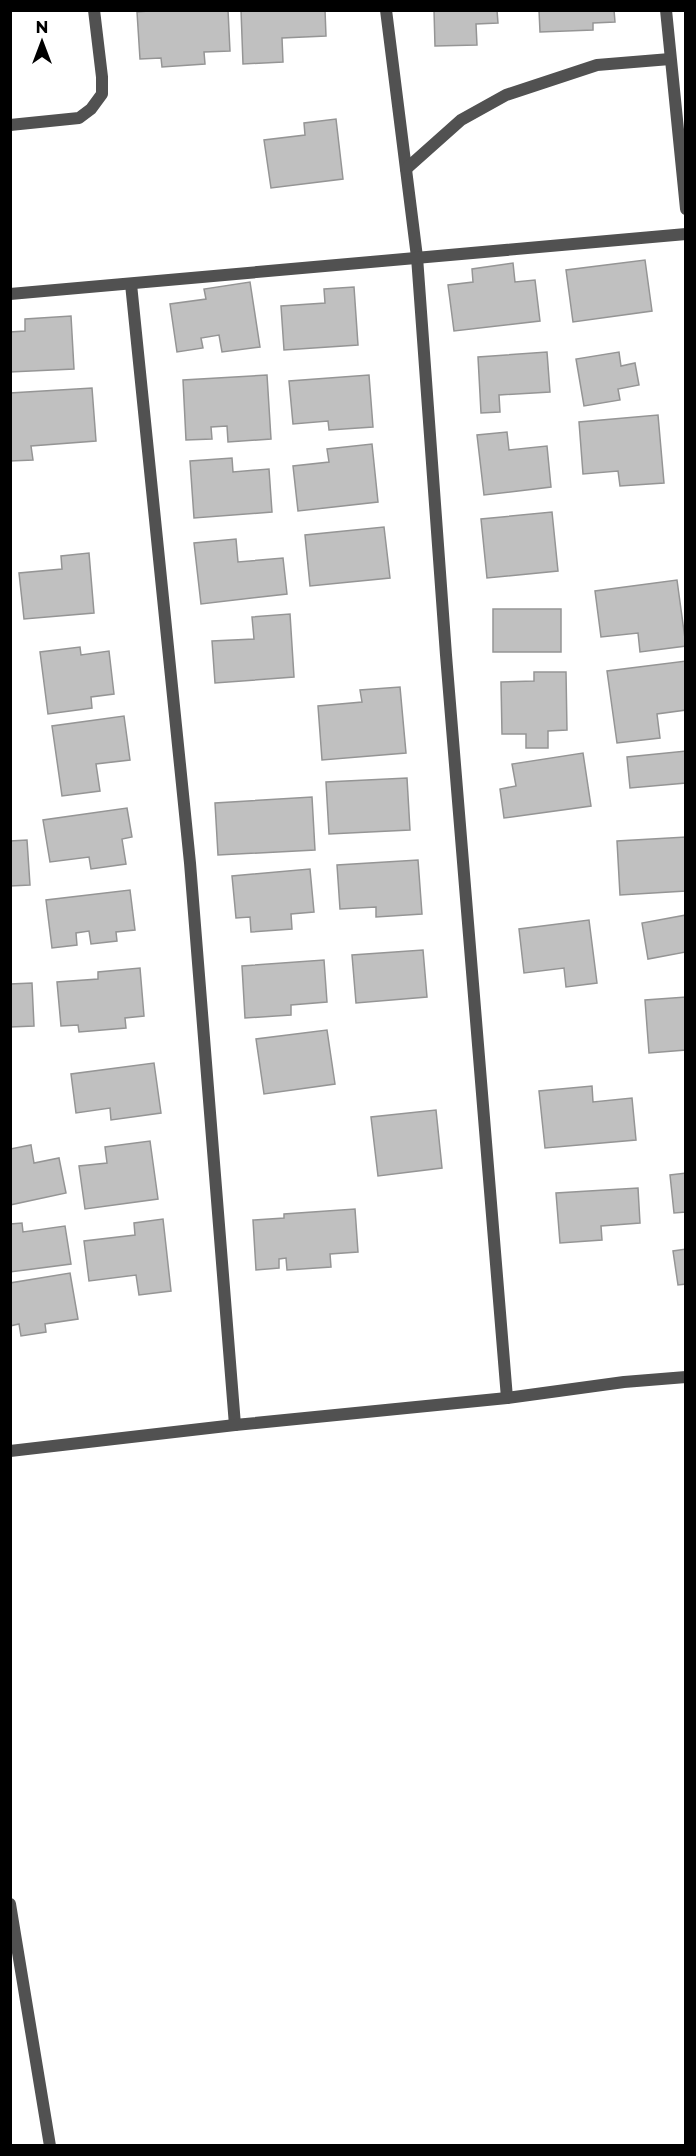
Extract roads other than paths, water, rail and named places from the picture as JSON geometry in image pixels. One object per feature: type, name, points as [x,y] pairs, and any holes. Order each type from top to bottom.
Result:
[{"type":"street","points":[[10,125],[79,118],[91,110],[102,94],[94,10]]},
{"type":"street","points":[[386,10],[417,257],[447,667],[507,1398]]},
{"type":"street","points":[[666,10],[686,209]]},
{"type":"street","points":[[406,169],[461,120],[506,95],[597,66],[670,59]]},
{"type":"street","points":[[10,294],[686,234]]},
{"type":"street","points":[[131,284],[190,863],[235,1425]]},
{"type":"street","points":[[10,1451],[686,1377]]},
{"type":"street","points":[[10,1904],[50,2145]]}]
